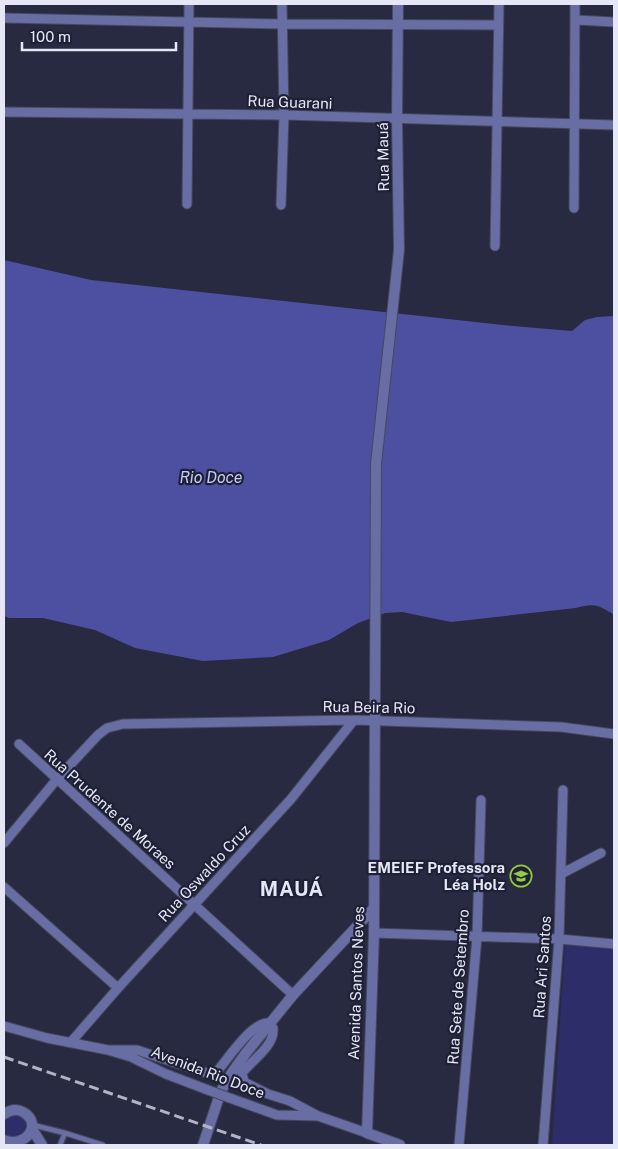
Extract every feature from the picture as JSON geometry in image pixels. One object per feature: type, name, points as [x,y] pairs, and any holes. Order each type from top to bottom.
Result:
[{"type":"street","points":[[187,204],[189,4]]},
{"type":"street","points":[[281,205],[284,115],[282,4]]},
{"type":"street","name":"Rua Mauá","points":[[375,623],[376,464],[399,250],[398,4]]},
{"type":"street","points":[[495,246],[499,4]]},
{"type":"street","points":[[574,208],[576,4]]},
{"type":"street","points":[[4,18],[282,24],[498,25]]},
{"type":"street","points":[[576,20],[614,22]]},
{"type":"street","name":"Rua Guarani","points":[[4,112],[284,115],[614,125]]},
{"type":"street","name":"Avenida Santos Neves","points":[[367,1133],[374,933],[375,623]]},
{"type":"street","name":"Rua Beira Rio","points":[[57,779],[98,735],[107,728],[123,724],[354,720],[561,727],[614,734]]},
{"type":"street","name":"Rua Oswaldo Cruz","points":[[71,1042],[291,799],[354,720]]},
{"type":"street","name":"Rua Prudente de Moraes","points":[[20,744],[293,995]]},
{"type":"street","points":[[4,844],[57,779]]},
{"type":"street","name":"Rua Ari Santos","points":[[544,1145],[558,939],[562,790]]},
{"type":"street","name":"Rua Sete de Setembro","points":[[459,1145],[477,937],[481,800]]},
{"type":"street","points":[[561,874],[601,853]]},
{"type":"street","points":[[4,887],[118,988]]},
{"type":"street","points":[[203,1145],[221,1091],[246,1053],[293,995],[374,908]]},
{"type":"street","points":[[374,933],[558,939],[614,944]]},
{"type":"street","points":[[108,1050],[137,1050],[206,1073],[213,1073],[219,1069],[254,1028],[262,1023],[270,1024]]},
{"type":"street","points":[[270,1024],[273,1031],[272,1038],[244,1071],[242,1079],[248,1085],[290,1101],[318,1116]]},
{"type":"street","name":"Avenida Rio Doce","points":[[4,1026],[108,1050],[131,1057],[166,1074],[208,1090],[277,1114],[318,1116],[400,1145]]},
{"type":"street","points":[[4,1114],[20,1110],[29,1118],[42,1145]]},
{"type":"street","points":[[7,1143],[17,1144],[27,1139],[32,1127]]},
{"type":"lane","points":[[32,1127],[65,1133],[103,1145]]},
{"type":"lane","points":[[60,1145],[65,1133]]},
{"type":"shaded area","points":[[565,944],[614,945],[614,1145],[552,1145]]},
{"type":"shaded area","points":[[11,1114],[21,1116],[26,1122],[28,1129],[21,1139],[4,1135],[4,1119]]},
{"type":"water","name":"Rio Doce","points":[[4,260],[91,280],[513,326],[572,331],[585,320],[614,316],[614,615],[592,605],[451,622],[402,612],[385,613],[358,623],[329,640],[273,657],[203,661],[135,648],[95,630],[43,618],[9,618],[4,616]]},
{"type":"railway","points":[[4,1057],[261,1145]]},
{"type":"place","name":"EMEIEF Professora Léa Holz","points":[[521,876]]},
{"type":"district","name":"MAUÁ","points":[[292,889]]}]
